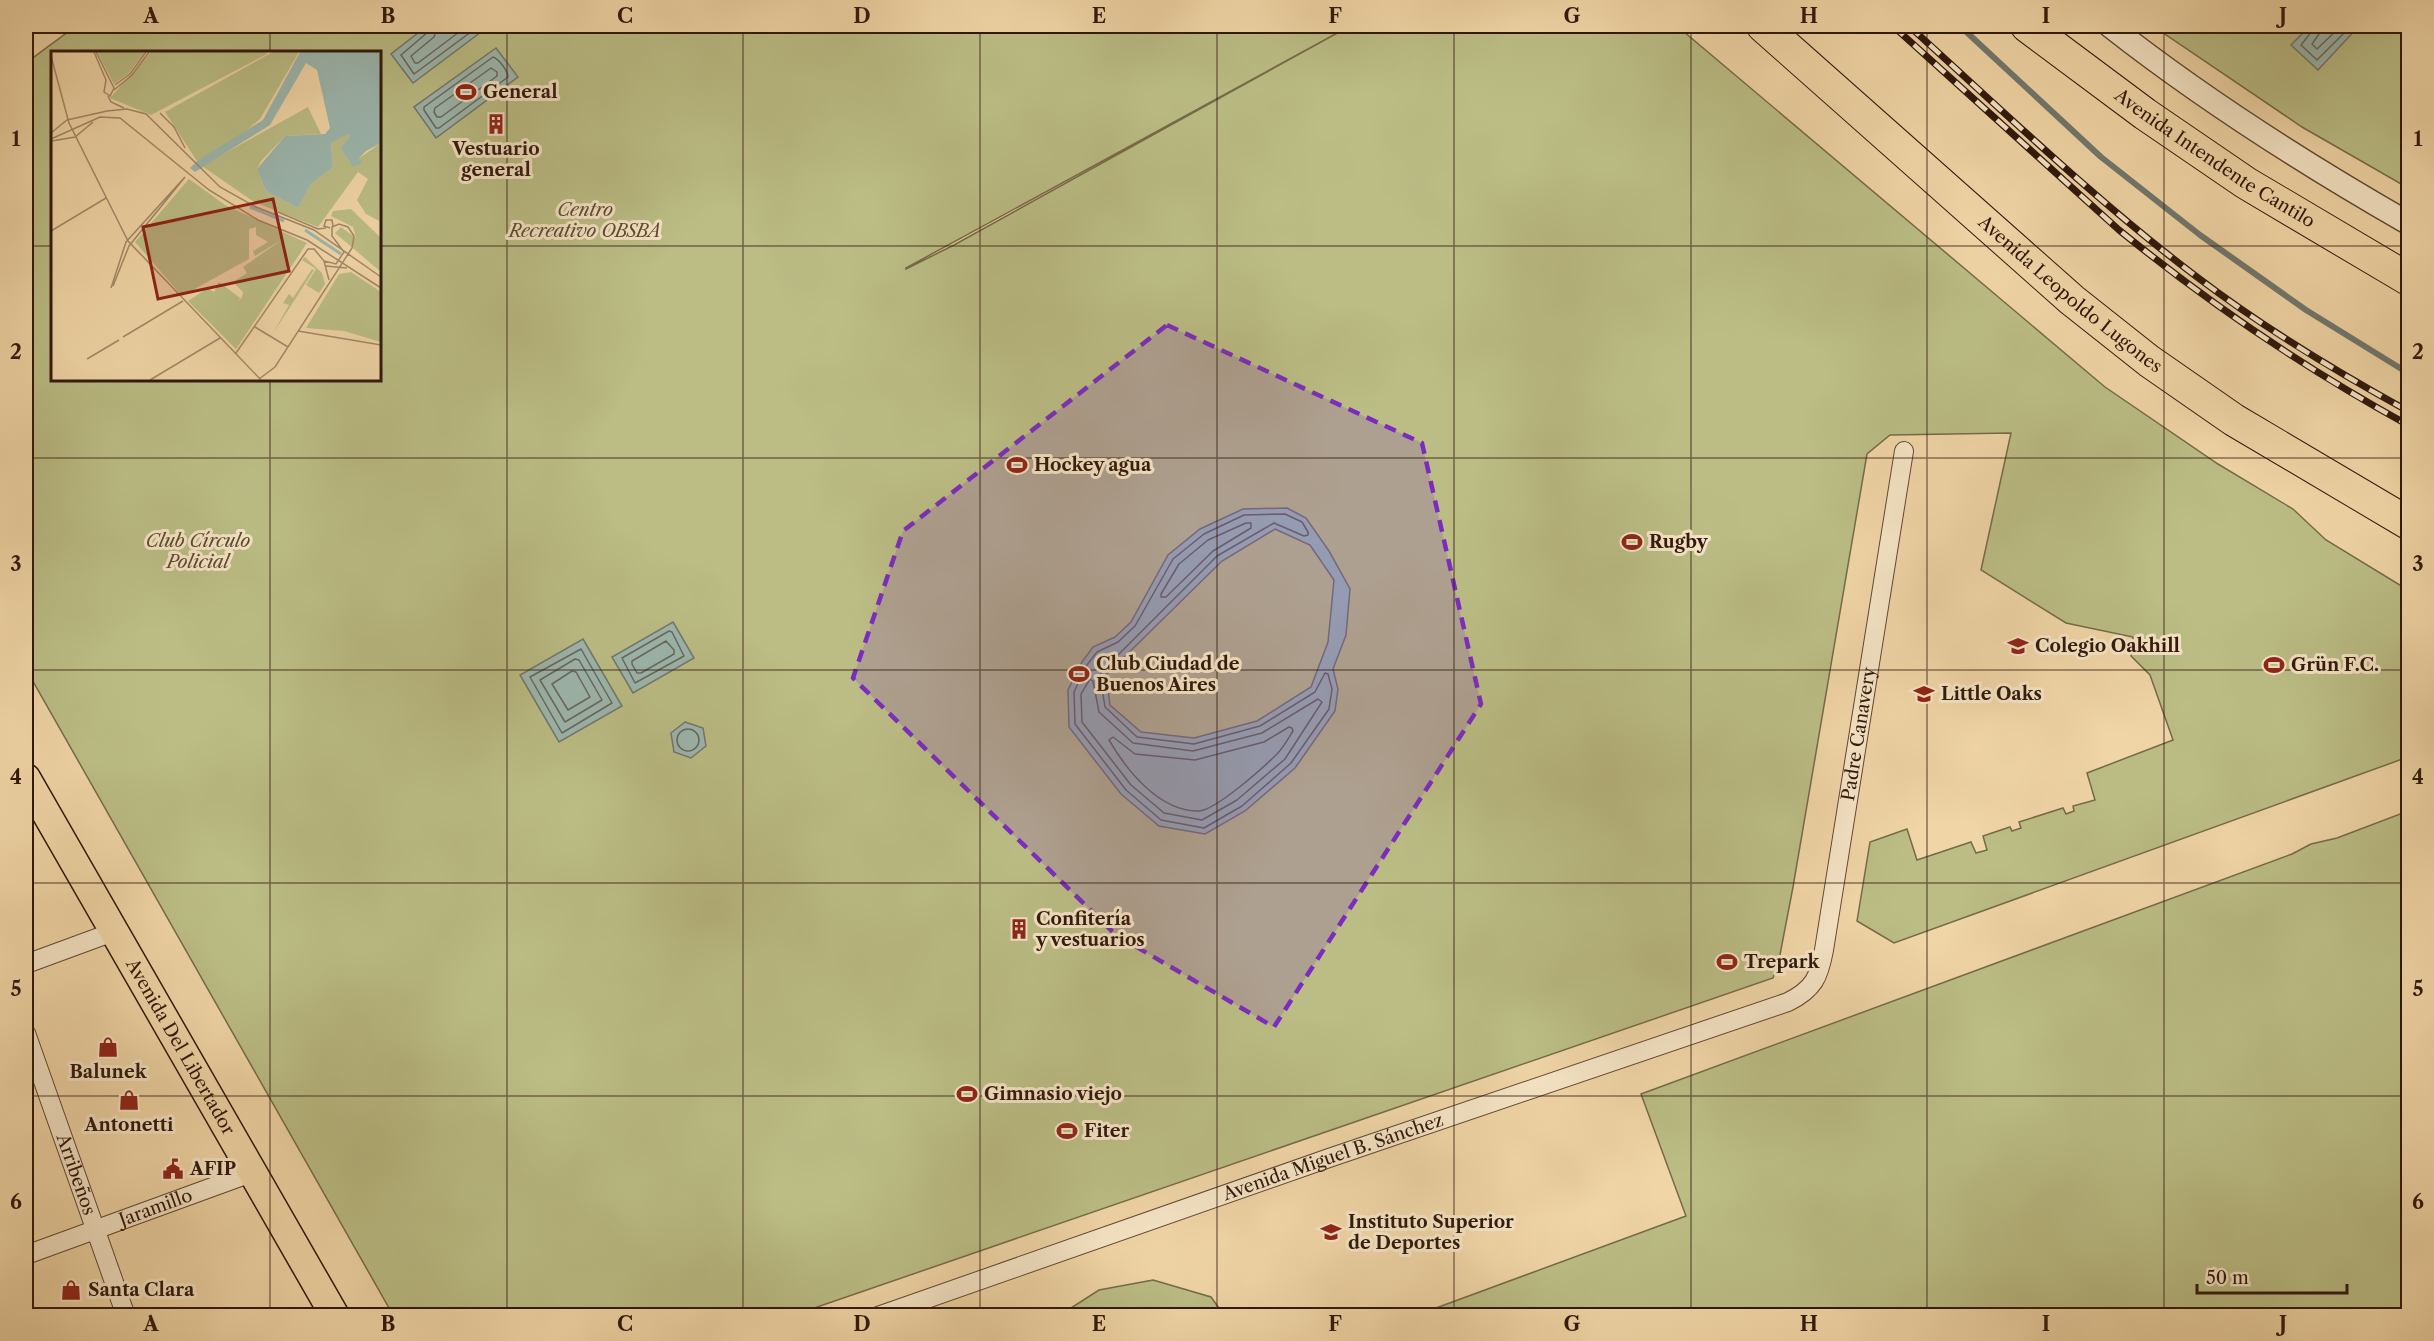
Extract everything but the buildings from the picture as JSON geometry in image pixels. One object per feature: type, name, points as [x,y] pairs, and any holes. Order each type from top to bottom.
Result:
[{"type":"highway","name":"Avenida Leopoldo Lugones","points":[[1763,26],[2072,300],[2149,362],[2234,420],[2409,522]]},
{"type":"highway","name":"Avenida Intendente Cantilo","points":[[2027,26],[2145,114],[2230,172],[2293,212],[2409,279]]},
{"type":"main road","name":"Avenida Del Libertador","points":[[26,778],[335,1316]]},
{"type":"street","points":[[2110,26],[2195,89],[2286,149],[2409,223]]},
{"type":"street","name":"Padre Canavery","points":[[1788,1002],[1801,996],[1814,982],[1822,960],[1904,451]]},
{"type":"street","points":[[26,964],[113,932]]},
{"type":"street","name":"Avenida Miguel B. Sánchez","points":[[878,1316],[1308,1165],[1788,1002]]},
{"type":"street","name":"Arribeños","points":[[26,1033],[126,1316]]},
{"type":"street","name":"Jaramillo","points":[[26,1255],[251,1173]]},
{"type":"highlighted area","points":[[1167,325],[1422,443],[1481,704],[1274,1027],[1116,935],[853,678],[903,531]]},
{"type":"green space","name":"Club Ciudad de Buenos Aires","points":[[76,26],[1677,26],[2105,387],[2218,464],[2293,509],[2326,540],[2408,590],[2408,757],[1894,943],[1857,921],[1870,842],[1907,829],[1917,860],[1971,842],[1976,853],[1987,850],[1983,836],[2010,827],[2012,831],[2021,828],[2019,822],[2063,808],[2066,814],[2074,811],[2073,806],[2095,800],[2087,773],[2173,740],[2150,675],[2131,656],[2133,637],[2066,623],[1981,570],[2011,433],[1890,435],[1867,454],[1793,887],[1778,965],[1773,978],[794,1315],[393,1315],[26,669],[26,63]],"holes":[[[1341,31],[954,245],[906,269]]]},
{"type":"green space","points":[[2153,26],[2408,26],[2408,188],[2302,127]]},
{"type":"green space","points":[[2408,811],[2408,1315],[1417,1315],[1686,1216],[1641,1094],[2292,854],[2311,844],[2337,838]]},
{"type":"green space","points":[[1153,1280],[1211,1297],[1224,1315],[1176,1315],[1155,1308],[1109,1315],[1060,1315],[1099,1290]]},
{"type":"water","points":[[427,26],[489,26],[413,83],[391,54]]},
{"type":"water","points":[[2310,26],[2359,26],[2318,70],[2291,45]]},
{"type":"water","name":"General","points":[[496,48],[518,77],[436,138],[414,107]]},
{"type":"water","points":[[1287,508],[1306,518],[1329,551],[1350,589],[1346,635],[1333,669],[1338,689],[1335,711],[1295,768],[1245,811],[1205,834],[1159,826],[1121,794],[1069,727],[1068,690],[1082,662],[1093,647],[1115,637],[1131,622],[1168,555],[1200,529],[1243,509]],"holes":[[[1275,529],[1310,545],[1334,580],[1328,642],[1311,687],[1257,721],[1194,738],[1141,732],[1110,705],[1106,675],[1222,561]]]},
{"type":"water","points":[[673,622],[694,658],[633,693],[612,657]]},
{"type":"water","points":[[583,639],[622,706],[559,742],[520,675]]},
{"type":"water","points":[[685,722],[703,728],[706,746],[691,758],[674,752],[671,733]]},
{"type":"waterway","points":[[1960,26],[2101,157],[2200,235],[2306,310],[2408,373]]},
{"type":"railway","points":[[1893,26],[2119,230],[2153,257],[2259,334],[2370,404],[2408,425]]},
{"type":"railway","points":[[1909,26],[2086,186],[2159,248],[2248,314],[2300,348],[2408,411]]},
{"type":"place","name":"General","points":[[466,92]]},
{"type":"place","name":"Vestuario general","points":[[496,124]]},
{"type":"place","name":"Hockey agua","points":[[1017,465]]},
{"type":"place","name":"Rugby","points":[[1632,542]]},
{"type":"place","name":"Colegio Oakhill","points":[[2018,646]]},
{"type":"place","name":"Grün F.C.","points":[[2274,665]]},
{"type":"place","name":"Club Ciudad de Buenos Aires","points":[[1079,674]]},
{"type":"place","name":"Little Oaks","points":[[1924,694]]},
{"type":"place","name":"Confitería y vestuarios","points":[[1019,929]]},
{"type":"place","name":"Trepark","points":[[1727,962]]},
{"type":"place","name":"Balunek","points":[[108,1047]]},
{"type":"place","name":"Gimnasio viejo","points":[[967,1094]]},
{"type":"place","name":"Antonetti","points":[[129,1100]]},
{"type":"place","name":"Fiter","points":[[1067,1131]]},
{"type":"place","name":"AFIP","points":[[173,1169]]},
{"type":"place","name":"Instituto Superior de Deportes","points":[[1331,1232]]},
{"type":"place","name":"Santa Clara","points":[[71,1290]]},
{"type":"park label","name":"Centro Recreativo OBSBA","points":[[585,220]]},
{"type":"park label","name":"Club Círculo Policial","points":[[198,551]]}]
